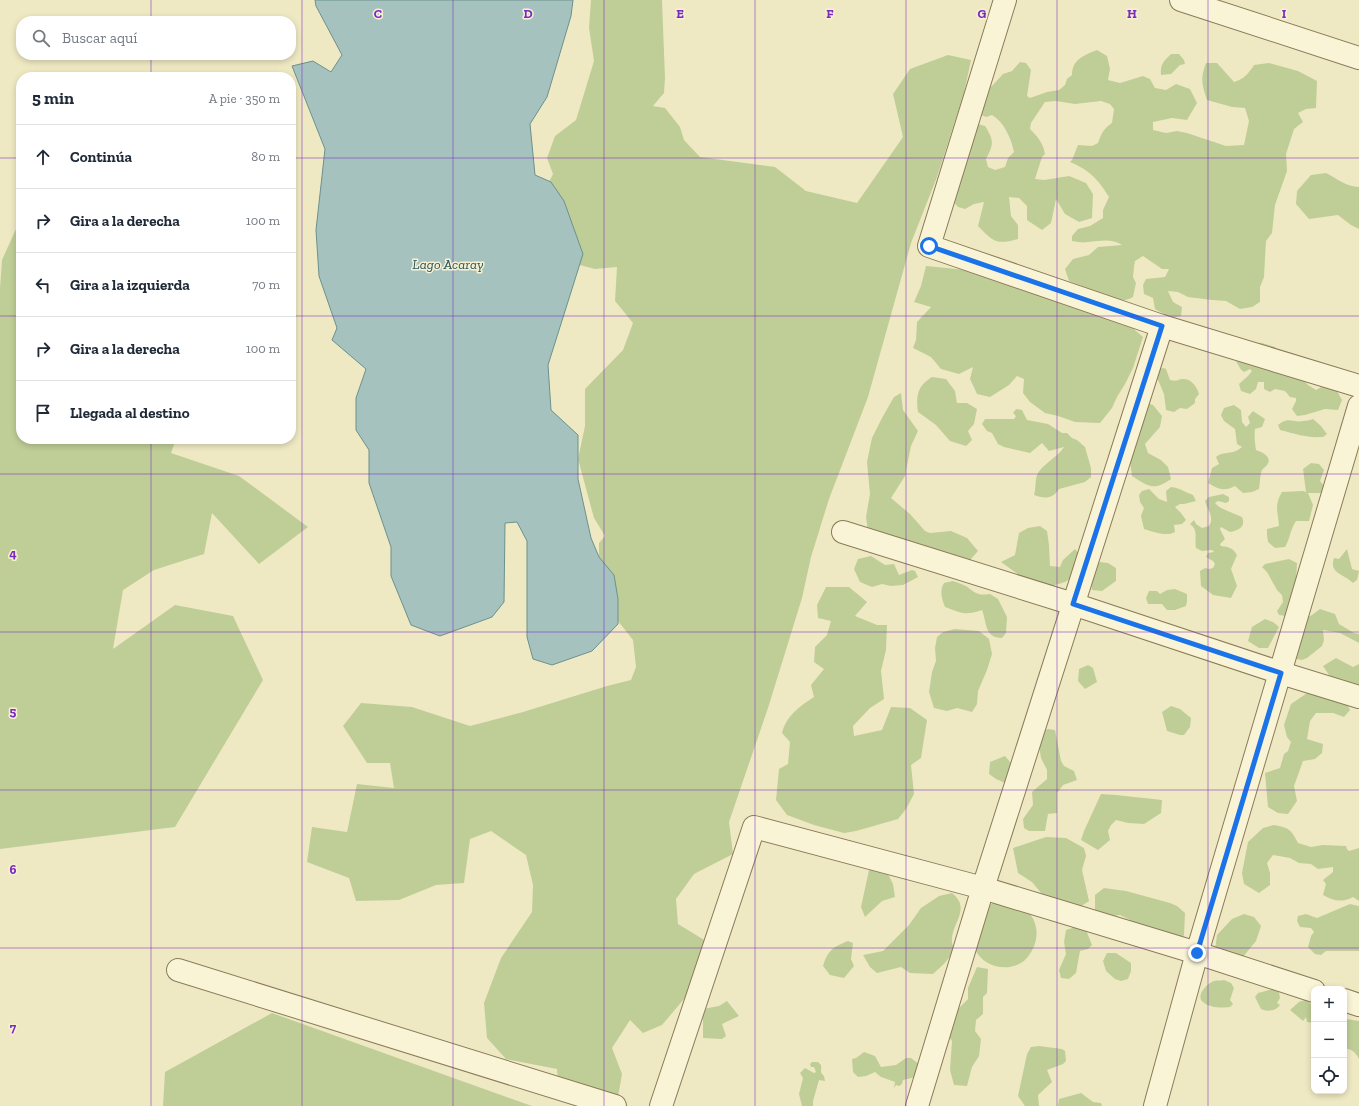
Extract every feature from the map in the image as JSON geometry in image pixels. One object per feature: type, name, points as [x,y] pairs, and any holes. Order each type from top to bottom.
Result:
[{"type":"street","points":[[1005,0],[929,246],[1162,326],[1359,386]]},
{"type":"street","points":[[1181,0],[1359,58]]},
{"type":"street","points":[[917,1106],[983,888],[1162,326]]},
{"type":"street","points":[[1155,1106],[1197,953],[1359,406]]},
{"type":"street","points":[[843,532],[1073,604],[1281,673],[1359,697]]},
{"type":"street","points":[[661,1106],[754,827],[983,888],[1311,989]]},
{"type":"street","points":[[178,970],[615,1106]]},
{"type":"street","points":[[1347,1001],[1359,1005]]},
{"type":"green space","points":[[591,0],[662,0],[665,78],[664,93],[653,106],[665,108],[680,127],[684,140],[700,157],[775,167],[806,191],[857,203],[903,137],[893,94],[910,69],[948,55],[971,60],[964,93],[937,177],[911,243],[868,397],[829,499],[811,557],[802,598],[768,708],[729,822],[733,854],[694,874],[676,899],[678,924],[706,941],[690,992],[662,1025],[643,1033],[630,1020],[612,1048],[622,1074],[618,1097],[559,1095],[557,1069],[506,1059],[487,1038],[484,1003],[501,958],[532,912],[533,885],[526,855],[491,831],[470,839],[464,883],[436,885],[399,900],[356,901],[349,878],[307,862],[312,827],[347,832],[357,784],[394,788],[390,763],[367,763],[343,726],[361,703],[412,707],[470,726],[631,680],[636,667],[633,640],[618,621],[599,571],[599,543],[605,536],[594,518],[578,459],[585,426],[585,389],[623,350],[633,323],[615,301],[617,267],[595,269],[568,262],[542,196],[553,174],[547,158],[555,136],[576,120],[594,61],[589,28]]},
{"type":"green space","points":[[1097,50],[1107,56],[1110,69],[1108,80],[1120,83],[1143,76],[1150,79],[1155,88],[1166,90],[1176,84],[1190,89],[1197,103],[1187,120],[1172,118],[1153,122],[1153,130],[1166,133],[1177,131],[1187,133],[1226,146],[1244,145],[1249,121],[1245,108],[1232,107],[1207,100],[1202,82],[1206,63],[1217,63],[1234,82],[1246,75],[1254,65],[1269,63],[1298,71],[1317,81],[1316,108],[1306,109],[1298,113],[1303,122],[1294,129],[1286,154],[1287,171],[1275,205],[1272,233],[1266,241],[1264,277],[1260,287],[1260,302],[1252,307],[1240,309],[1226,301],[1188,297],[1178,292],[1168,291],[1173,302],[1182,307],[1181,316],[1174,317],[1165,314],[1155,309],[1153,298],[1144,294],[1143,285],[1146,279],[1165,277],[1169,269],[1162,269],[1143,256],[1135,261],[1133,277],[1136,283],[1133,297],[1129,299],[1121,301],[1069,281],[1065,269],[1073,259],[1089,255],[1098,247],[1122,245],[1114,241],[1072,241],[1072,236],[1078,229],[1090,226],[1103,218],[1103,210],[1109,197],[1101,185],[1088,172],[1070,162],[1078,145],[1092,146],[1098,143],[1103,132],[1112,123],[1114,109],[1110,104],[1101,101],[1075,104],[1056,101],[1045,102],[1031,123],[1030,129],[1040,140],[1045,154],[1042,157],[1035,179],[1044,180],[1069,176],[1086,183],[1093,194],[1092,218],[1079,222],[1065,214],[1056,199],[1051,223],[1042,230],[1027,220],[1027,206],[1019,198],[1009,197],[1011,216],[1018,225],[1018,239],[1000,242],[992,239],[978,226],[984,202],[974,204],[965,209],[958,207],[951,199],[978,124],[985,126],[992,142],[992,146],[986,159],[988,167],[995,170],[1005,167],[1008,158],[1014,152],[1009,136],[1000,122],[992,115],[986,117],[979,114],[983,90],[992,86],[1003,74],[1012,71],[1020,62],[1026,63],[1031,70],[1027,96],[1030,98],[1047,92],[1059,90],[1065,85],[1067,79],[1072,75],[1074,65],[1077,61]]},
{"type":"green space","points":[[1171,54],[1179,54],[1184,60],[1185,64],[1180,65],[1171,74],[1161,75],[1163,63]]},
{"type":"green space","points":[[1326,173],[1346,184],[1359,187],[1359,229],[1338,215],[1309,219],[1296,204],[1297,191],[1311,175]]},
{"type":"green space","points":[[16,229],[16,444],[174,444],[171,453],[239,476],[308,527],[259,564],[212,513],[204,554],[154,570],[123,590],[113,649],[175,605],[233,616],[263,680],[175,827],[0,849],[0,288],[2,260]]},
{"type":"green space","points":[[926,266],[967,270],[1128,324],[1143,337],[1133,368],[1125,384],[1112,408],[1100,423],[1075,422],[1045,413],[1030,402],[1023,393],[1024,379],[1017,376],[1009,385],[990,397],[977,394],[970,379],[973,367],[959,374],[941,369],[931,357],[913,348],[916,340],[917,322],[931,307],[914,302],[921,286]]},
{"type":"green space","points":[[1240,341],[1262,343],[1275,347],[1279,355],[1308,385],[1316,390],[1327,384],[1337,391],[1342,400],[1338,410],[1325,409],[1297,416],[1292,409],[1296,398],[1290,397],[1285,391],[1275,389],[1270,392],[1264,389],[1264,382],[1258,382],[1256,389],[1250,394],[1241,391],[1239,384],[1252,371],[1250,369],[1244,372],[1234,359]]},
{"type":"green space","points":[[1157,369],[1166,369],[1170,380],[1189,380],[1197,389],[1199,394],[1195,399],[1195,403],[1187,409],[1180,408],[1174,412],[1166,410],[1164,394],[1155,373]]},
{"type":"green space","points":[[932,377],[946,379],[955,391],[957,403],[967,403],[977,409],[974,424],[968,431],[972,440],[966,446],[950,441],[936,425],[918,412],[917,401],[920,388]]},
{"type":"green space","points":[[901,393],[903,410],[918,431],[911,446],[905,476],[891,498],[910,514],[925,531],[930,533],[951,531],[967,538],[978,551],[970,560],[951,556],[868,531],[866,517],[870,494],[867,462],[872,438],[894,397]]},
{"type":"green space","points":[[1147,403],[1153,405],[1162,416],[1160,427],[1145,444],[1148,453],[1161,460],[1168,467],[1171,479],[1156,486],[1147,485],[1132,476],[1130,461],[1115,447],[1117,426],[1132,412]]},
{"type":"green space","points":[[1234,405],[1241,410],[1242,422],[1246,427],[1250,423],[1248,417],[1253,411],[1265,419],[1262,427],[1255,429],[1255,440],[1256,450],[1266,455],[1269,460],[1267,466],[1262,469],[1259,489],[1252,492],[1243,493],[1235,486],[1228,489],[1221,489],[1208,483],[1212,468],[1219,464],[1216,457],[1238,450],[1242,447],[1237,444],[1235,429],[1224,421],[1221,415],[1224,408]]},
{"type":"green space","points":[[1016,409],[1022,410],[1027,420],[1048,424],[1062,433],[1067,433],[1085,447],[1091,468],[1091,477],[1085,482],[1059,489],[1054,495],[1048,497],[1034,495],[1036,477],[1039,471],[1064,447],[1049,451],[1042,443],[1030,453],[1004,447],[998,444],[992,433],[987,431],[982,424],[985,419],[1014,419],[1016,416],[1013,413]]},
{"type":"green space","points":[[1313,419],[1327,434],[1323,437],[1306,436],[1280,430],[1278,425],[1288,420],[1307,421]]},
{"type":"green space","points":[[1311,463],[1319,464],[1324,470],[1320,481],[1326,488],[1323,493],[1308,493],[1313,505],[1309,521],[1296,521],[1285,547],[1275,548],[1268,542],[1267,529],[1279,526],[1277,509],[1278,501],[1282,492],[1306,492],[1303,469]]},
{"type":"green space","points":[[1171,487],[1193,495],[1196,501],[1180,504],[1175,507],[1186,520],[1182,524],[1174,525],[1175,532],[1168,534],[1160,534],[1144,529],[1141,516],[1144,508],[1140,502],[1139,495],[1142,491],[1149,489],[1159,499],[1167,502],[1166,491]]},
{"type":"green space","points":[[1223,494],[1229,497],[1229,501],[1226,503],[1218,501],[1215,503],[1242,517],[1243,520],[1241,528],[1236,530],[1230,532],[1221,527],[1220,529],[1225,539],[1220,544],[1221,546],[1230,548],[1237,555],[1231,569],[1237,586],[1231,598],[1213,595],[1201,586],[1200,571],[1205,568],[1213,568],[1215,564],[1206,557],[1208,553],[1214,552],[1212,550],[1202,551],[1196,548],[1195,532],[1190,524],[1194,520],[1196,524],[1202,528],[1209,526],[1211,523],[1211,517],[1205,501],[1209,497]]},
{"type":"green space","points":[[1040,526],[1047,531],[1050,566],[1060,567],[1063,560],[1075,549],[1081,556],[1074,576],[1065,582],[1052,586],[1026,580],[1001,562],[1015,555],[1019,533],[1028,528]]},
{"type":"green space","points":[[1347,549],[1352,569],[1359,571],[1357,580],[1353,583],[1338,573],[1333,567],[1334,558],[1339,559]]},
{"type":"green space","points":[[871,556],[885,565],[894,564],[899,575],[912,570],[915,571],[918,577],[903,585],[891,586],[882,584],[872,587],[860,582],[854,569],[858,559]]},
{"type":"green space","points":[[1289,559],[1297,563],[1296,582],[1286,616],[1279,615],[1277,611],[1283,602],[1282,595],[1262,567],[1265,564]]},
{"type":"green space","points":[[1100,562],[1108,563],[1116,568],[1116,581],[1102,591],[1092,590],[1092,574],[1094,568]]},
{"type":"green space","points":[[953,581],[982,595],[990,594],[998,599],[1007,617],[1006,633],[1002,638],[996,637],[989,632],[982,610],[971,613],[963,613],[945,607],[942,595],[942,586],[944,583]]},
{"type":"green space","points":[[826,587],[849,587],[867,602],[855,616],[877,625],[887,625],[886,650],[881,671],[884,699],[870,708],[853,726],[854,736],[882,730],[891,707],[910,708],[927,720],[921,758],[911,765],[914,794],[906,809],[898,819],[844,833],[814,825],[787,815],[776,800],[779,769],[788,764],[790,742],[782,733],[784,727],[794,712],[814,697],[811,685],[824,669],[814,662],[815,647],[827,635],[831,621],[818,618],[817,605]]},
{"type":"green space","points":[[1175,589],[1187,594],[1186,606],[1175,610],[1167,610],[1162,604],[1148,604],[1146,598],[1149,591],[1157,591],[1160,594],[1167,590]]},
{"type":"green space","points":[[1320,609],[1335,614],[1339,624],[1354,633],[1359,634],[1359,643],[1340,633],[1323,630],[1324,640],[1322,646],[1307,658],[1302,660],[1296,659],[1291,654],[1302,620]]},
{"type":"green space","points":[[1265,619],[1273,622],[1279,627],[1268,648],[1259,648],[1248,641],[1252,627]]},
{"type":"green space","points":[[955,629],[979,631],[989,639],[992,654],[978,691],[977,704],[972,712],[957,708],[947,711],[934,708],[929,692],[932,672],[936,661],[935,648],[937,637],[943,632]]},
{"type":"green space","points":[[1336,658],[1353,667],[1359,664],[1359,685],[1344,683],[1331,678],[1323,666]]},
{"type":"green space","points":[[1088,665],[1093,668],[1097,682],[1085,689],[1078,681],[1079,669]]},
{"type":"green space","points":[[1313,689],[1347,704],[1350,710],[1344,717],[1333,713],[1316,713],[1310,721],[1307,739],[1323,744],[1322,753],[1315,759],[1303,761],[1294,786],[1297,801],[1288,814],[1278,813],[1268,807],[1265,773],[1280,768],[1284,754],[1288,751],[1291,742],[1287,737],[1284,725],[1291,704]]},
{"type":"green space","points":[[1171,706],[1180,709],[1191,718],[1190,727],[1184,735],[1167,731],[1162,712]]},
{"type":"green space","points":[[1048,729],[1055,730],[1061,761],[1064,766],[1074,771],[1077,780],[1063,785],[1057,793],[1057,813],[1048,814],[1045,831],[1029,831],[1024,828],[1023,819],[1033,805],[1032,792],[1047,779],[1047,770],[1041,758],[1037,733]]},
{"type":"green space","points":[[1005,756],[1011,763],[1005,783],[989,774],[990,762]]},
{"type":"green space","points":[[1101,794],[1162,800],[1161,813],[1144,824],[1128,823],[1116,820],[1108,831],[1110,840],[1098,850],[1081,840]]},
{"type":"green space","points":[[1274,825],[1289,830],[1298,843],[1311,847],[1323,845],[1346,846],[1349,851],[1359,848],[1359,901],[1353,897],[1341,901],[1330,899],[1323,895],[1326,884],[1323,880],[1333,872],[1333,867],[1318,869],[1311,864],[1299,863],[1290,858],[1273,855],[1267,863],[1270,873],[1270,885],[1259,893],[1244,884],[1242,873],[1248,842],[1263,828]]},
{"type":"green space","points":[[1046,837],[1066,838],[1084,848],[1086,856],[1082,870],[1089,901],[1080,907],[1053,901],[1042,894],[1032,882],[1018,873],[1013,848]]},
{"type":"green space","points":[[885,868],[893,884],[895,897],[882,901],[865,917],[861,907],[869,870]]},
{"type":"green space","points":[[1104,888],[1126,891],[1177,906],[1185,913],[1184,935],[1180,940],[1140,932],[1130,920],[1120,915],[1105,917],[1095,911],[1095,895]]},
{"type":"green space","points":[[952,893],[961,906],[953,934],[952,941],[954,949],[937,971],[933,974],[910,973],[901,967],[877,973],[870,967],[863,955],[883,951],[909,925],[921,908],[939,896]]},
{"type":"green space","points":[[1001,901],[1029,913],[1033,919],[1037,931],[1036,942],[1029,956],[1019,964],[1011,967],[989,964],[978,954],[971,943],[978,918],[984,908]]},
{"type":"green space","points":[[1350,904],[1359,906],[1359,951],[1326,951],[1321,955],[1315,954],[1308,947],[1311,936],[1314,932],[1311,928],[1300,927],[1297,921],[1298,916],[1306,914],[1317,918]]},
{"type":"green space","points":[[1244,914],[1254,917],[1261,926],[1256,941],[1242,958],[1215,950],[1217,935],[1232,919]]},
{"type":"green space","points":[[1079,926],[1086,930],[1092,945],[1088,949],[1080,951],[1076,973],[1069,979],[1061,978],[1059,970],[1066,954],[1064,942],[1066,930]]},
{"type":"green space","points":[[848,941],[853,943],[851,959],[854,966],[844,978],[830,975],[823,966],[827,956],[835,947]]},
{"type":"green space","points":[[1107,953],[1116,953],[1131,963],[1131,971],[1128,979],[1121,981],[1115,979],[1106,971],[1103,961]]},
{"type":"green space","points":[[977,967],[988,969],[987,993],[983,997],[983,1014],[976,1020],[975,1031],[981,1039],[979,1056],[972,1067],[967,1086],[954,1085],[950,1070],[952,1041],[945,1032],[946,1012],[959,1008],[968,999],[968,988]]},
{"type":"green space","points":[[1224,980],[1231,983],[1234,988],[1230,1000],[1233,1004],[1230,1007],[1220,1007],[1212,1006],[1203,1002],[1200,996],[1203,990],[1214,981]]},
{"type":"green space","points":[[1273,989],[1279,992],[1280,998],[1277,1003],[1280,1005],[1276,1009],[1261,1009],[1255,997],[1258,993]]},
{"type":"green space","points":[[1305,1000],[1311,1004],[1311,1023],[1307,1022],[1306,1017],[1303,1021],[1290,1010],[1299,1002]]},
{"type":"green space","points":[[727,1001],[739,1016],[722,1024],[726,1036],[722,1039],[703,1038],[703,1009],[719,1006]]},
{"type":"green space","points":[[272,1013],[532,1106],[163,1106],[165,1072]]},
{"type":"green space","points":[[1347,1019],[1359,1021],[1359,1059],[1353,1051],[1347,1049]]},
{"type":"green space","points":[[1039,1046],[1062,1049],[1065,1051],[1066,1061],[1063,1064],[1047,1070],[1052,1082],[1038,1095],[1039,1106],[1025,1106],[1018,1096],[1027,1054],[1031,1047]]},
{"type":"green space","points":[[864,1052],[875,1056],[881,1067],[896,1065],[906,1058],[911,1058],[920,1065],[916,1077],[903,1080],[902,1084],[899,1086],[896,1085],[894,1088],[895,1082],[881,1077],[875,1072],[866,1076],[858,1077],[853,1072],[852,1059]]},
{"type":"green space","points":[[812,1062],[818,1062],[821,1065],[821,1072],[825,1081],[819,1080],[813,1106],[802,1106],[799,1094],[803,1078],[800,1073],[805,1068],[814,1073],[816,1072],[814,1067],[811,1067],[810,1064]]},
{"type":"green space","points":[[1081,1093],[1093,1102],[1101,1103],[1102,1106],[1058,1106],[1059,1099]]},
{"type":"water","name":"Lago Acaray","points":[[315,0],[573,0],[571,16],[547,97],[530,124],[535,175],[551,182],[564,201],[583,254],[548,365],[551,410],[578,435],[578,479],[591,538],[599,557],[614,575],[618,599],[618,624],[592,651],[552,665],[533,659],[527,637],[527,541],[517,522],[505,523],[504,602],[492,617],[440,636],[411,625],[391,576],[391,547],[369,483],[369,450],[356,430],[356,398],[366,369],[332,340],[337,328],[319,276],[316,230],[325,149],[296,76],[296,72],[294,72],[292,66],[313,61],[331,72],[342,55],[316,6]]},
{"type":"route","points":[[929,246],[1162,326],[1073,604],[1281,673],[1197,953]]}]
